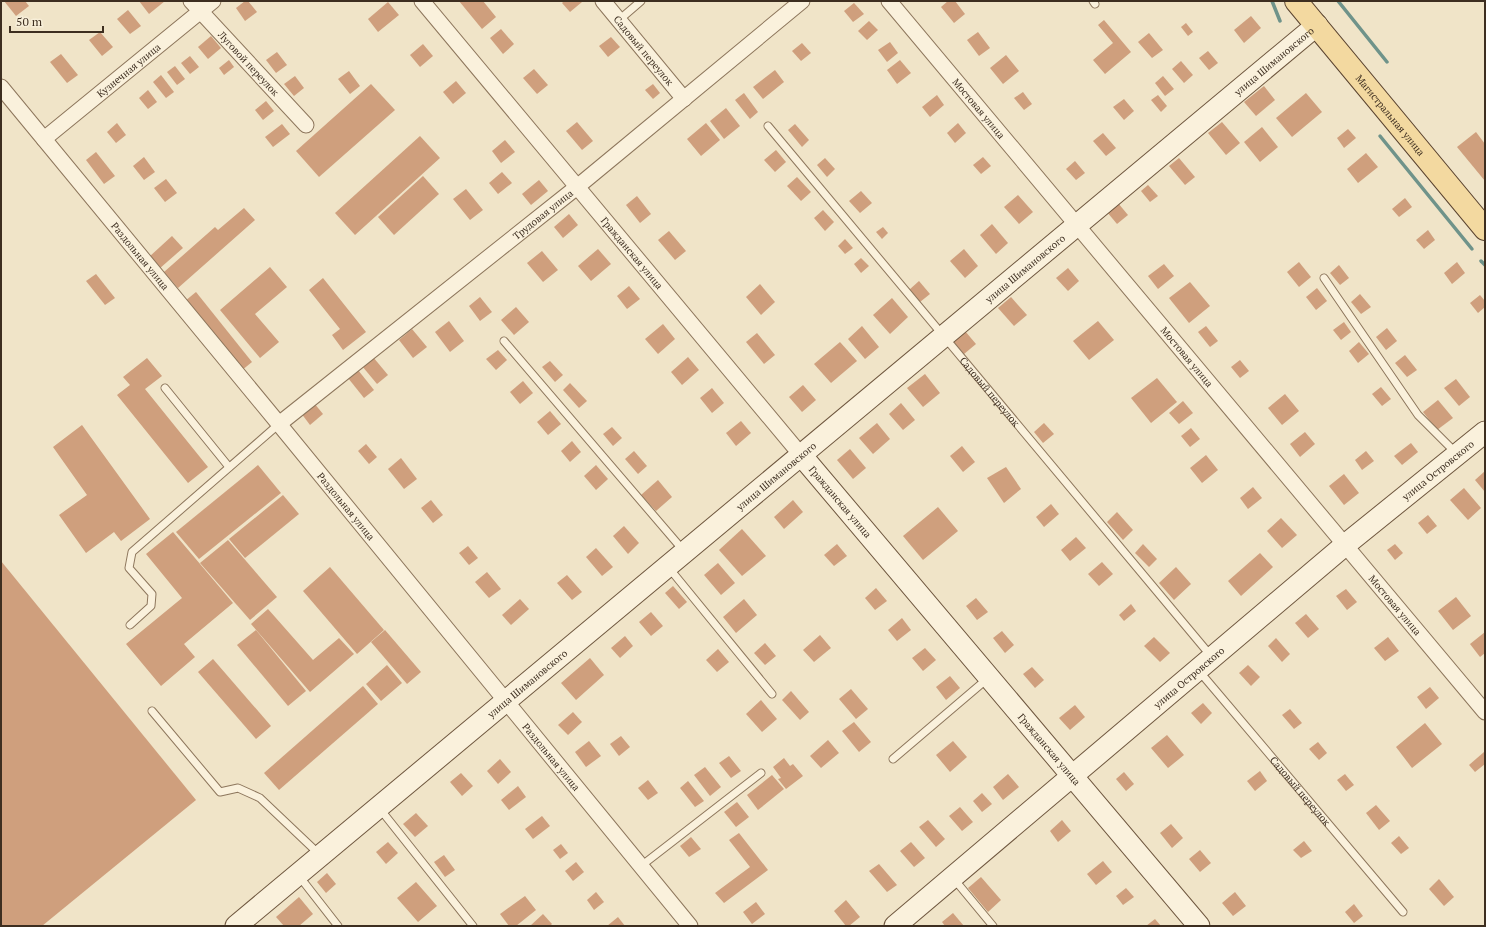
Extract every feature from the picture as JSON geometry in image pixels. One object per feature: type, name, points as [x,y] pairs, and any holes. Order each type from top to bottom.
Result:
[{"type":"main road","name":"Магистральная улица","points":[[1296,1],[1485,229]]},
{"type":"street","name":"Кузнечная улица","points":[[44,139],[196,7],[213,1]]},
{"type":"street","name":"Гражданская улица","points":[[422,1],[801,455],[1199,926]]},
{"type":"street","name":"Садовый переулок","points":[[603,1],[684,99]]},
{"type":"street","name":"Трудовая улица","points":[[279,424],[577,187],[802,1]]},
{"type":"street","name":"Мостовая улица","points":[[889,1],[1485,712]]},
{"type":"street","name":"Луговой переулок","points":[[196,7],[306,125]]},
{"type":"street","name":"улица Шимановского","points":[[236,926],[1317,25]]},
{"type":"street","name":"Раздольная улица","points":[[1,88],[279,424],[690,926]]},
{"type":"street","name":"улица Островского","points":[[895,926],[1345,545],[1485,432]]},
{"type":"lane","points":[[619,20],[641,1]]},
{"type":"lane","name":"Садовый переулок","points":[[768,126],[944,336],[1403,912]]},
{"type":"lane","points":[[1324,278],[1418,415],[1458,454]]},
{"type":"lane","points":[[504,341],[685,552]]},
{"type":"lane","points":[[165,388],[229,467]]},
{"type":"lane","points":[[130,625],[151,606],[152,594],[128,568],[132,552],[279,424]]},
{"type":"lane","points":[[668,566],[772,694]]},
{"type":"lane","points":[[893,759],[989,678]]},
{"type":"lane","points":[[152,711],[220,792],[238,788],[260,798],[320,856]]},
{"type":"lane","points":[[641,866],[761,773]]},
{"type":"lane","points":[[379,807],[473,926]]},
{"type":"lane","points":[[297,875],[338,926]]},
{"type":"lane","points":[[952,878],[993,926]]},
{"type":"building","points":[[4,1],[25,1],[29,6],[16,16]]},
{"type":"building","points":[[139,1],[165,1],[149,14]]},
{"type":"building","points":[[245,1],[248,1],[257,12],[245,21],[236,8]]},
{"type":"building","points":[[459,1],[483,1],[496,17],[482,29]]},
{"type":"building","points":[[564,1],[582,2],[570,12],[562,3]]},
{"type":"building","points":[[948,1],[955,1],[965,14],[954,23],[941,7]]},
{"type":"building","points":[[388,2],[399,15],[378,32],[368,19]]},
{"type":"building","points":[[854,3],[864,14],[853,22],[844,11]]},
{"type":"building","points":[[128,10],[141,26],[130,34],[117,19]]},
{"type":"building","points":[[1251,16],[1261,28],[1244,43],[1234,30]]},
{"type":"building","points":[[1104,20],[1131,52],[1105,74],[1093,60],[1113,43],[1098,25]]},
{"type":"building","points":[[869,21],[878,30],[867,40],[858,31]]},
{"type":"building","points":[[1186,23],[1193,32],[1188,36],[1181,27]]},
{"type":"building","points":[[501,29],[514,44],[503,54],[490,38]]},
{"type":"building","points":[[100,32],[113,47],[102,56],[89,40]]},
{"type":"building","points":[[978,32],[990,48],[979,56],[967,40]]},
{"type":"building","points":[[1149,33],[1163,50],[1152,58],[1138,42]]},
{"type":"building","points":[[211,36],[221,48],[208,59],[198,47]]},
{"type":"building","points":[[611,37],[620,47],[608,57],[599,46]]},
{"type":"building","points":[[890,42],[898,53],[887,62],[878,50]]},
{"type":"building","points":[[802,43],[811,53],[801,61],[792,51]]},
{"type":"building","points":[[423,44],[433,56],[420,67],[410,55]]},
{"type":"building","points":[[1208,51],[1218,63],[1209,70],[1199,58]]},
{"type":"building","points":[[277,52],[287,65],[276,73],[266,60]]},
{"type":"building","points":[[61,54],[78,75],[67,83],[50,62]]},
{"type":"building","points":[[1006,55],[1019,71],[1003,84],[990,68]]},
{"type":"building","points":[[190,56],[199,67],[190,74],[181,63]]},
{"type":"building","points":[[229,60],[234,67],[224,75],[219,68]]},
{"type":"building","points":[[900,60],[911,73],[897,84],[887,70]]},
{"type":"building","points":[[1181,61],[1193,75],[1184,83],[1172,69]]},
{"type":"building","points":[[175,66],[185,79],[177,85],[167,72]]},
{"type":"building","points":[[534,69],[548,85],[537,94],[523,78]]},
{"type":"building","points":[[775,70],[784,82],[763,99],[753,87]]},
{"type":"building","points":[[349,71],[360,86],[350,94],[338,79]]},
{"type":"building","points":[[161,75],[174,92],[166,98],[153,82]]},
{"type":"building","points":[[295,76],[304,88],[294,96],[284,84]]},
{"type":"building","points":[[1163,76],[1174,89],[1165,96],[1155,83]]},
{"type":"building","points":[[456,81],[466,93],[453,104],[443,92]]},
{"type":"building","points":[[371,84],[395,110],[319,177],[296,151]]},
{"type":"building","points":[[653,84],[660,93],[653,99],[645,90]]},
{"type":"building","points":[[1264,86],[1275,100],[1256,116],[1244,102]]},
{"type":"building","points":[[148,90],[157,102],[148,109],[139,98]]},
{"type":"building","points":[[1023,92],[1032,104],[1024,110],[1014,98]]},
{"type":"building","points":[[744,93],[758,112],[750,119],[735,100]]},
{"type":"building","points":[[1306,93],[1322,112],[1292,137],[1276,118]]},
{"type":"building","points":[[937,95],[944,105],[930,117],[922,107]]},
{"type":"building","points":[[1158,95],[1167,106],[1161,112],[1151,100]]},
{"type":"building","points":[[1124,99],[1134,111],[1124,120],[1113,107]]},
{"type":"building","points":[[266,101],[274,111],[263,120],[255,110]]},
{"type":"building","points":[[726,108],[740,126],[724,139],[710,121]]},
{"type":"building","points":[[577,122],[593,141],[582,150],[566,131]]},
{"type":"building","points":[[1222,122],[1240,143],[1226,155],[1208,133]]},
{"type":"building","points":[[117,123],[126,135],[116,143],[107,132]]},
{"type":"building","points":[[706,123],[720,140],[701,156],[687,139]]},
{"type":"building","points":[[958,123],[966,133],[955,143],[947,133]]},
{"type":"building","points":[[282,124],[290,134],[273,147],[265,137]]},
{"type":"building","points":[[795,124],[809,140],[802,147],[788,130]]},
{"type":"building","points":[[1262,127],[1278,147],[1260,162],[1244,142]]},
{"type":"building","points":[[1348,129],[1356,138],[1344,148],[1337,138]]},
{"type":"building","points":[[1476,132],[1485,144],[1485,181],[1457,147]]},
{"type":"building","points":[[1103,133],[1116,148],[1106,156],[1093,141]]},
{"type":"building","points":[[420,136],[440,158],[355,235],[335,213]]},
{"type":"building","points":[[505,140],[515,152],[501,163],[492,151]]},
{"type":"building","points":[[776,150],[786,162],[775,172],[764,160]]},
{"type":"building","points":[[96,152],[115,176],[104,184],[86,160]]},
{"type":"building","points":[[1366,153],[1378,167],[1358,183],[1347,169]]},
{"type":"building","points":[[144,157],[155,172],[144,180],[133,166]]},
{"type":"building","points":[[983,157],[991,166],[981,174],[973,165]]},
{"type":"building","points":[[825,158],[835,169],[827,177],[817,165]]},
{"type":"building","points":[[1179,158],[1195,177],[1185,185],[1169,166]]},
{"type":"building","points":[[1075,161],[1085,173],[1076,180],[1066,169]]},
{"type":"building","points":[[502,172],[512,183],[498,194],[489,183]]},
{"type":"building","points":[[423,176],[439,194],[394,235],[378,217]]},
{"type":"building","points":[[797,177],[811,192],[801,201],[787,186]]},
{"type":"building","points":[[166,179],[177,193],[165,202],[154,188]]},
{"type":"building","points":[[539,180],[548,191],[531,205],[522,194]]},
{"type":"building","points":[[1148,185],[1158,196],[1150,202],[1141,191]]},
{"type":"building","points":[[466,189],[483,210],[470,220],[453,199]]},
{"type":"building","points":[[861,191],[872,203],[860,213],[849,201]]},
{"type":"building","points":[[1018,195],[1033,212],[1019,224],[1004,207]]},
{"type":"building","points":[[637,196],[651,214],[640,223],[626,205]]},
{"type":"building","points":[[1405,198],[1412,207],[1399,217],[1392,209]]},
{"type":"building","points":[[1118,203],[1128,215],[1117,224],[1107,212]]},
{"type":"building","points":[[244,208],[255,220],[178,288],[164,272],[215,227],[218,230]]},
{"type":"building","points":[[823,210],[834,222],[825,231],[814,218]]},
{"type":"building","points":[[569,214],[578,225],[563,238],[554,227]]},
{"type":"building","points":[[992,224],[1008,243],[996,254],[980,235]]},
{"type":"building","points":[[883,227],[888,233],[882,239],[876,232]]},
{"type":"building","points":[[1428,230],[1435,240],[1424,249],[1416,240]]},
{"type":"building","points":[[669,231],[686,251],[675,260],[658,240]]},
{"type":"building","points":[[172,236],[183,248],[159,269],[149,257]]},
{"type":"building","points":[[845,239],[853,248],[845,254],[838,246]]},
{"type":"building","points":[[598,249],[611,264],[591,281],[578,266]]},
{"type":"building","points":[[964,249],[978,266],[965,278],[950,261]]},
{"type":"building","points":[[542,251],[558,270],[543,282],[527,263]]},
{"type":"building","points":[[861,258],[869,266],[861,273],[854,264]]},
{"type":"building","points":[[1299,262],[1311,277],[1299,287],[1287,272]]},
{"type":"building","points":[[1457,262],[1465,273],[1452,284],[1444,273]]},
{"type":"building","points":[[1164,264],[1174,276],[1158,289],[1148,276]]},
{"type":"building","points":[[1339,265],[1349,278],[1340,285],[1330,273]]},
{"type":"building","points":[[270,267],[287,287],[255,314],[279,342],[260,358],[220,310]]},
{"type":"building","points":[[1068,268],[1079,281],[1068,291],[1056,278]]},
{"type":"building","points":[[96,274],[115,298],[105,305],[86,281]]},
{"type":"building","points":[[323,278],[366,332],[343,350],[332,335],[340,329],[309,290]]},
{"type":"building","points":[[919,281],[930,294],[920,302],[909,290]]},
{"type":"building","points":[[1190,282],[1210,306],[1189,323],[1169,298]]},
{"type":"building","points":[[760,284],[775,302],[761,315],[746,297]]},
{"type":"building","points":[[629,286],[640,299],[627,309],[617,296]]},
{"type":"building","points":[[1317,288],[1327,301],[1316,310],[1306,297]]},
{"type":"building","points":[[196,292],[252,362],[241,371],[185,301]]},
{"type":"building","points":[[1360,294],[1371,307],[1361,314],[1351,302]]},
{"type":"building","points":[[1480,295],[1485,301],[1485,307],[1478,313],[1470,303]]},
{"type":"building","points":[[480,297],[492,312],[480,321],[469,306]]},
{"type":"building","points":[[1011,297],[1027,315],[1014,326],[998,308]]},
{"type":"building","points":[[892,298],[908,317],[890,334],[873,315]]},
{"type":"building","points":[[516,307],[529,322],[514,335],[501,320]]},
{"type":"building","points":[[449,321],[464,341],[450,352],[435,332]]},
{"type":"building","points":[[1098,321],[1114,340],[1089,360],[1073,341]]},
{"type":"building","points":[[1344,322],[1351,332],[1341,340],[1333,330]]},
{"type":"building","points":[[663,324],[675,339],[658,354],[645,339]]},
{"type":"building","points":[[862,326],[879,347],[865,359],[848,339]]},
{"type":"building","points":[[1206,326],[1218,341],[1210,347],[1198,332]]},
{"type":"building","points":[[1387,328],[1397,341],[1386,350],[1376,337]]},
{"type":"building","points":[[412,329],[427,347],[413,358],[399,340]]},
{"type":"building","points":[[965,331],[976,344],[964,354],[952,341]]},
{"type":"building","points":[[757,333],[775,355],[764,364],[746,342]]},
{"type":"building","points":[[840,342],[857,361],[831,383],[814,364]]},
{"type":"building","points":[[1359,342],[1369,354],[1358,363],[1349,351]]},
{"type":"building","points":[[498,350],[507,360],[496,370],[486,359]]},
{"type":"building","points":[[1405,355],[1417,370],[1407,377],[1395,363]]},
{"type":"building","points":[[373,357],[388,375],[377,384],[362,366]]},
{"type":"building","points":[[688,357],[699,370],[682,385],[671,372]]},
{"type":"building","points":[[147,358],[162,376],[145,389],[208,467],[188,483],[117,395],[130,385],[123,377]]},
{"type":"building","points":[[1240,360],[1249,371],[1240,378],[1231,367]]},
{"type":"building","points":[[550,361],[563,375],[555,382],[542,367]]},
{"type":"building","points":[[358,370],[374,390],[364,398],[348,378]]},
{"type":"building","points":[[925,374],[940,393],[923,407],[907,388]]},
{"type":"building","points":[[1157,378],[1177,402],[1151,423],[1131,398]]},
{"type":"building","points":[[1456,379],[1470,397],[1459,406],[1444,388]]},
{"type":"building","points":[[523,381],[533,393],[520,404],[510,392]]},
{"type":"building","points":[[570,383],[587,401],[579,408],[563,390]]},
{"type":"building","points":[[803,385],[816,400],[802,412],[789,397]]},
{"type":"building","points":[[1381,387],[1391,399],[1382,406],[1372,394]]},
{"type":"building","points":[[712,388],[724,403],[712,413],[700,398]]},
{"type":"building","points":[[1285,394],[1299,411],[1282,425],[1268,408]]},
{"type":"building","points":[[1438,400],[1453,418],[1437,430],[1423,412]]},
{"type":"building","points":[[1183,401],[1193,413],[1179,424],[1169,413]]},
{"type":"building","points":[[314,403],[323,414],[310,425],[301,413]]},
{"type":"building","points":[[901,403],[915,420],[903,430],[889,414]]},
{"type":"building","points":[[550,411],[561,424],[548,435],[537,422]]},
{"type":"building","points":[[741,421],[751,433],[736,446],[726,433]]},
{"type":"building","points":[[877,423],[890,439],[873,454],[859,438]]},
{"type":"building","points":[[1044,423],[1054,434],[1043,443],[1034,432]]},
{"type":"building","points":[[82,425],[150,519],[121,541],[114,532],[86,553],[59,515],[87,495],[53,447]]},
{"type":"building","points":[[612,427],[622,438],[613,446],[603,434]]},
{"type":"building","points":[[1191,428],[1200,439],[1190,447],[1181,436]]},
{"type":"building","points":[[1305,432],[1315,444],[1300,457],[1290,444]]},
{"type":"building","points":[[572,441],[581,452],[570,462],[561,451]]},
{"type":"building","points":[[1411,443],[1418,452],[1402,465],[1394,456]]},
{"type":"building","points":[[366,444],[377,457],[369,464],[358,451]]},
{"type":"building","points":[[962,446],[975,462],[963,472],[950,456]]},
{"type":"building","points":[[850,449],[866,468],[853,479],[837,460]]},
{"type":"building","points":[[634,451],[647,466],[638,474],[625,459]]},
{"type":"building","points":[[1366,451],[1374,461],[1362,470],[1355,460]]},
{"type":"building","points":[[1206,455],[1218,470],[1202,483],[1190,468]]},
{"type":"building","points":[[401,458],[417,479],[404,489],[388,469]]},
{"type":"building","points":[[258,465],[281,493],[199,559],[176,532]]},
{"type":"building","points":[[596,465],[608,479],[596,490],[584,476]]},
{"type":"building","points":[[1006,467],[1021,489],[1004,503],[987,478]]},
{"type":"building","points":[[1485,471],[1485,492],[1475,480]]},
{"type":"building","points":[[1344,474],[1359,493],[1344,505],[1329,486]]},
{"type":"building","points":[[658,480],[672,497],[656,511],[641,495]]},
{"type":"building","points":[[1253,487],[1262,498],[1248,509],[1240,498]]},
{"type":"building","points":[[1464,488],[1481,508],[1468,520],[1450,500]]},
{"type":"building","points":[[283,495],[299,514],[245,558],[229,539]]},
{"type":"building","points":[[431,500],[443,515],[433,523],[421,508]]},
{"type":"building","points":[[793,500],[803,512],[784,529],[774,517]]},
{"type":"building","points":[[1051,504],[1059,514],[1044,527],[1036,517]]},
{"type":"building","points":[[938,507],[958,531],[923,560],[903,536]]},
{"type":"building","points":[[1117,512],[1133,530],[1123,540],[1107,522]]},
{"type":"building","points":[[1428,515],[1437,526],[1427,534],[1418,523]]},
{"type":"building","points":[[1281,518],[1297,535],[1282,548],[1267,531]]},
{"type":"building","points":[[624,526],[639,543],[628,554],[613,536]]},
{"type":"building","points":[[742,529],[766,556],[742,576],[719,550]]},
{"type":"building","points":[[173,532],[233,603],[184,644],[195,657],[161,686],[126,644],[182,598],[146,554]]},
{"type":"building","points":[[1076,537],[1086,548],[1070,561],[1061,550]]},
{"type":"building","points":[[228,540],[277,597],[250,620],[200,563]]},
{"type":"building","points":[[837,544],[847,556],[834,566],[824,555]]},
{"type":"building","points":[[1143,544],[1157,559],[1149,567],[1135,553]]},
{"type":"building","points":[[1395,544],[1403,553],[1395,560],[1387,550]]},
{"type":"building","points":[[468,546],[478,558],[469,565],[459,553]]},
{"type":"building","points":[[596,548],[613,567],[602,576],[586,557]]},
{"type":"building","points":[[1260,553],[1273,567],[1241,596],[1228,581]]},
{"type":"building","points":[[1,561],[196,800],[42,926],[1,926]]},
{"type":"building","points":[[1102,562],[1113,574],[1099,586],[1088,574]]},
{"type":"building","points":[[718,563],[735,583],[721,595],[704,575]]},
{"type":"building","points":[[330,567],[384,630],[357,654],[303,591]]},
{"type":"building","points":[[1176,567],[1191,584],[1174,600],[1159,583]]},
{"type":"building","points":[[487,572],[501,589],[489,598],[475,582]]},
{"type":"building","points":[[567,575],[582,592],[572,600],[557,583]]},
{"type":"building","points":[[673,586],[687,602],[679,609],[665,593]]},
{"type":"building","points":[[876,588],[887,601],[875,610],[865,598]]},
{"type":"building","points":[[1346,589],[1357,602],[1347,610],[1336,596]]},
{"type":"building","points":[[1456,597],[1471,616],[1453,630],[1438,611]]},
{"type":"building","points":[[976,598],[988,612],[977,620],[966,606]]},
{"type":"building","points":[[520,599],[529,609],[511,625],[502,615]]},
{"type":"building","points":[[744,599],[757,615],[736,633],[723,617]]},
{"type":"building","points":[[1131,604],[1136,611],[1124,621],[1119,615]]},
{"type":"building","points":[[268,609],[313,660],[339,638],[354,654],[310,692],[251,624]]},
{"type":"building","points":[[651,612],[663,626],[651,636],[639,622]]},
{"type":"building","points":[[1306,614],[1319,629],[1308,638],[1295,623]]},
{"type":"building","points":[[902,618],[911,630],[897,641],[888,630]]},
{"type":"building","points":[[256,630],[306,691],[288,706],[237,645]]},
{"type":"building","points":[[385,630],[421,672],[407,684],[371,642]]},
{"type":"building","points":[[1002,631],[1014,645],[1005,653],[993,638]]},
{"type":"building","points":[[1485,632],[1485,653],[1480,657],[1470,644]]},
{"type":"building","points":[[820,635],[831,648],[814,662],[803,650]]},
{"type":"building","points":[[625,636],[633,646],[620,658],[611,648]]},
{"type":"building","points":[[1154,637],[1170,653],[1160,662],[1144,646]]},
{"type":"building","points":[[1388,637],[1399,651],[1385,661],[1374,648]]},
{"type":"building","points":[[1276,638],[1290,654],[1282,662],[1268,646]]},
{"type":"building","points":[[765,643],[776,656],[765,665],[754,653]]},
{"type":"building","points":[[925,648],[936,660],[923,671],[912,658]]},
{"type":"building","points":[[718,649],[729,662],[717,672],[706,660]]},
{"type":"building","points":[[590,658],[604,675],[576,700],[561,683]]},
{"type":"building","points":[[213,659],[271,726],[256,739],[198,672]]},
{"type":"building","points":[[387,665],[402,683],[381,701],[366,684]]},
{"type":"building","points":[[1248,665],[1260,677],[1251,686],[1239,673]]},
{"type":"building","points":[[1032,667],[1044,680],[1035,688],[1023,674]]},
{"type":"building","points":[[950,676],[960,688],[946,700],[936,687]]},
{"type":"building","points":[[363,686],[378,704],[279,790],[264,773]]},
{"type":"building","points":[[1430,687],[1439,698],[1426,709],[1417,697]]},
{"type":"building","points":[[851,689],[868,709],[856,719],[839,699]]},
{"type":"building","points":[[791,691],[809,712],[800,720],[782,700]]},
{"type":"building","points":[[761,700],[777,719],[762,732],[746,714]]},
{"type":"building","points":[[1203,703],[1212,713],[1201,724],[1191,713]]},
{"type":"building","points":[[1075,705],[1085,717],[1070,730],[1059,718]]},
{"type":"building","points":[[1290,709],[1302,723],[1294,729],[1282,715]]},
{"type":"building","points":[[573,712],[582,722],[568,735],[558,725]]},
{"type":"building","points":[[854,722],[871,742],[859,752],[842,731]]},
{"type":"building","points":[[1425,723],[1442,744],[1412,768],[1396,747]]},
{"type":"building","points":[[1167,735],[1184,755],[1168,768],[1151,748]]},
{"type":"building","points":[[621,736],[630,747],[619,756],[610,744]]},
{"type":"building","points":[[828,740],[839,753],[821,768],[810,756]]},
{"type":"building","points":[[589,741],[601,756],[586,767],[575,752]]},
{"type":"building","points":[[953,741],[967,757],[950,772],[936,755]]},
{"type":"building","points":[[1318,742],[1327,753],[1319,760],[1309,749]]},
{"type":"building","points":[[1484,752],[1485,764],[1475,772],[1469,765]]},
{"type":"building","points":[[729,756],[741,771],[731,778],[719,763]]},
{"type":"building","points":[[784,758],[790,766],[793,764],[803,776],[786,789],[778,779],[781,778],[773,767]]},
{"type":"building","points":[[500,759],[511,772],[498,784],[487,771]]},
{"type":"building","points":[[705,767],[721,787],[710,796],[694,775]]},
{"type":"building","points":[[1260,771],[1267,781],[1255,791],[1247,781]]},
{"type":"building","points":[[1124,772],[1134,784],[1126,791],[1116,779]]},
{"type":"building","points":[[461,773],[473,786],[462,796],[450,782]]},
{"type":"building","points":[[1008,774],[1019,787],[1003,800],[993,787]]},
{"type":"building","points":[[1345,774],[1354,785],[1346,791],[1337,780]]},
{"type":"building","points":[[772,775],[784,789],[758,810],[747,795]]},
{"type":"building","points":[[648,780],[658,793],[648,800],[638,788]]},
{"type":"building","points":[[688,781],[704,801],[695,807],[680,788]]},
{"type":"building","points":[[518,786],[526,797],[509,810],[501,800]]},
{"type":"building","points":[[982,793],[992,804],[982,812],[973,801]]},
{"type":"building","points":[[737,802],[749,817],[736,827],[724,812]]},
{"type":"building","points":[[1376,805],[1390,821],[1379,830],[1366,813]]},
{"type":"building","points":[[960,807],[973,822],[962,831],[949,816]]},
{"type":"building","points":[[416,813],[428,826],[415,837],[403,824]]},
{"type":"building","points":[[542,816],[550,826],[533,839],[525,829]]},
{"type":"building","points":[[928,820],[945,839],[936,847],[919,827]]},
{"type":"building","points":[[1062,820],[1071,831],[1058,842],[1050,831]]},
{"type":"building","points":[[1171,824],[1183,838],[1172,848],[1160,833]]},
{"type":"building","points":[[739,833],[768,870],[724,903],[715,893],[750,867],[729,840]]},
{"type":"building","points":[[1399,836],[1409,848],[1401,854],[1391,843]]},
{"type":"building","points":[[691,837],[701,849],[689,857],[680,846]]},
{"type":"building","points":[[1304,841],[1312,851],[1301,858],[1293,850]]},
{"type":"building","points":[[388,842],[398,853],[386,864],[376,852]]},
{"type":"building","points":[[911,842],[925,858],[914,867],[900,851]]},
{"type":"building","points":[[561,844],[568,853],[560,859],[553,850]]},
{"type":"building","points":[[1200,850],[1211,863],[1200,872],[1189,859]]},
{"type":"building","points":[[444,855],[455,870],[445,877],[434,862]]},
{"type":"building","points":[[1103,861],[1112,872],[1096,885],[1087,874]]},
{"type":"building","points":[[576,862],[584,872],[573,881],[565,871]]},
{"type":"building","points":[[879,864],[897,885],[887,892],[869,871]]},
{"type":"building","points":[[327,873],[336,884],[326,893],[317,882]]},
{"type":"building","points":[[981,877],[1001,900],[988,912],[968,888]]},
{"type":"building","points":[[1439,879],[1454,897],[1444,906],[1429,889]]},
{"type":"building","points":[[416,882],[437,906],[418,922],[397,898]]},
{"type":"building","points":[[1126,888],[1134,897],[1123,905],[1116,896]]},
{"type":"building","points":[[596,892],[604,902],[594,910],[587,900]]},
{"type":"building","points":[[1235,892],[1246,906],[1233,916],[1222,903]]},
{"type":"building","points":[[525,896],[536,910],[516,926],[509,926],[500,914]]},
{"type":"building","points":[[299,897],[313,914],[299,926],[284,926],[276,917]]},
{"type":"building","points":[[846,900],[860,917],[849,926],[846,926],[834,911]]},
{"type":"building","points":[[756,902],[765,914],[752,924],[743,912]]},
{"type":"building","points":[[1354,904],[1363,916],[1354,923],[1345,912]]},
{"type":"building","points":[[953,913],[964,926],[945,926],[942,922]]},
{"type":"building","points":[[543,914],[552,924],[550,926],[530,926]]},
{"type":"building","points":[[618,917],[625,926],[607,926]]},
{"type":"building","points":[[1155,919],[1161,926],[1146,926]]},
{"type":"waterway","points":[[1272,1],[1280,21]]},
{"type":"waterway","points":[[1338,1],[1387,62]]},
{"type":"waterway","points":[[1380,136],[1472,249]]},
{"type":"waterway","points":[[1481,261],[1485,265]]}]
